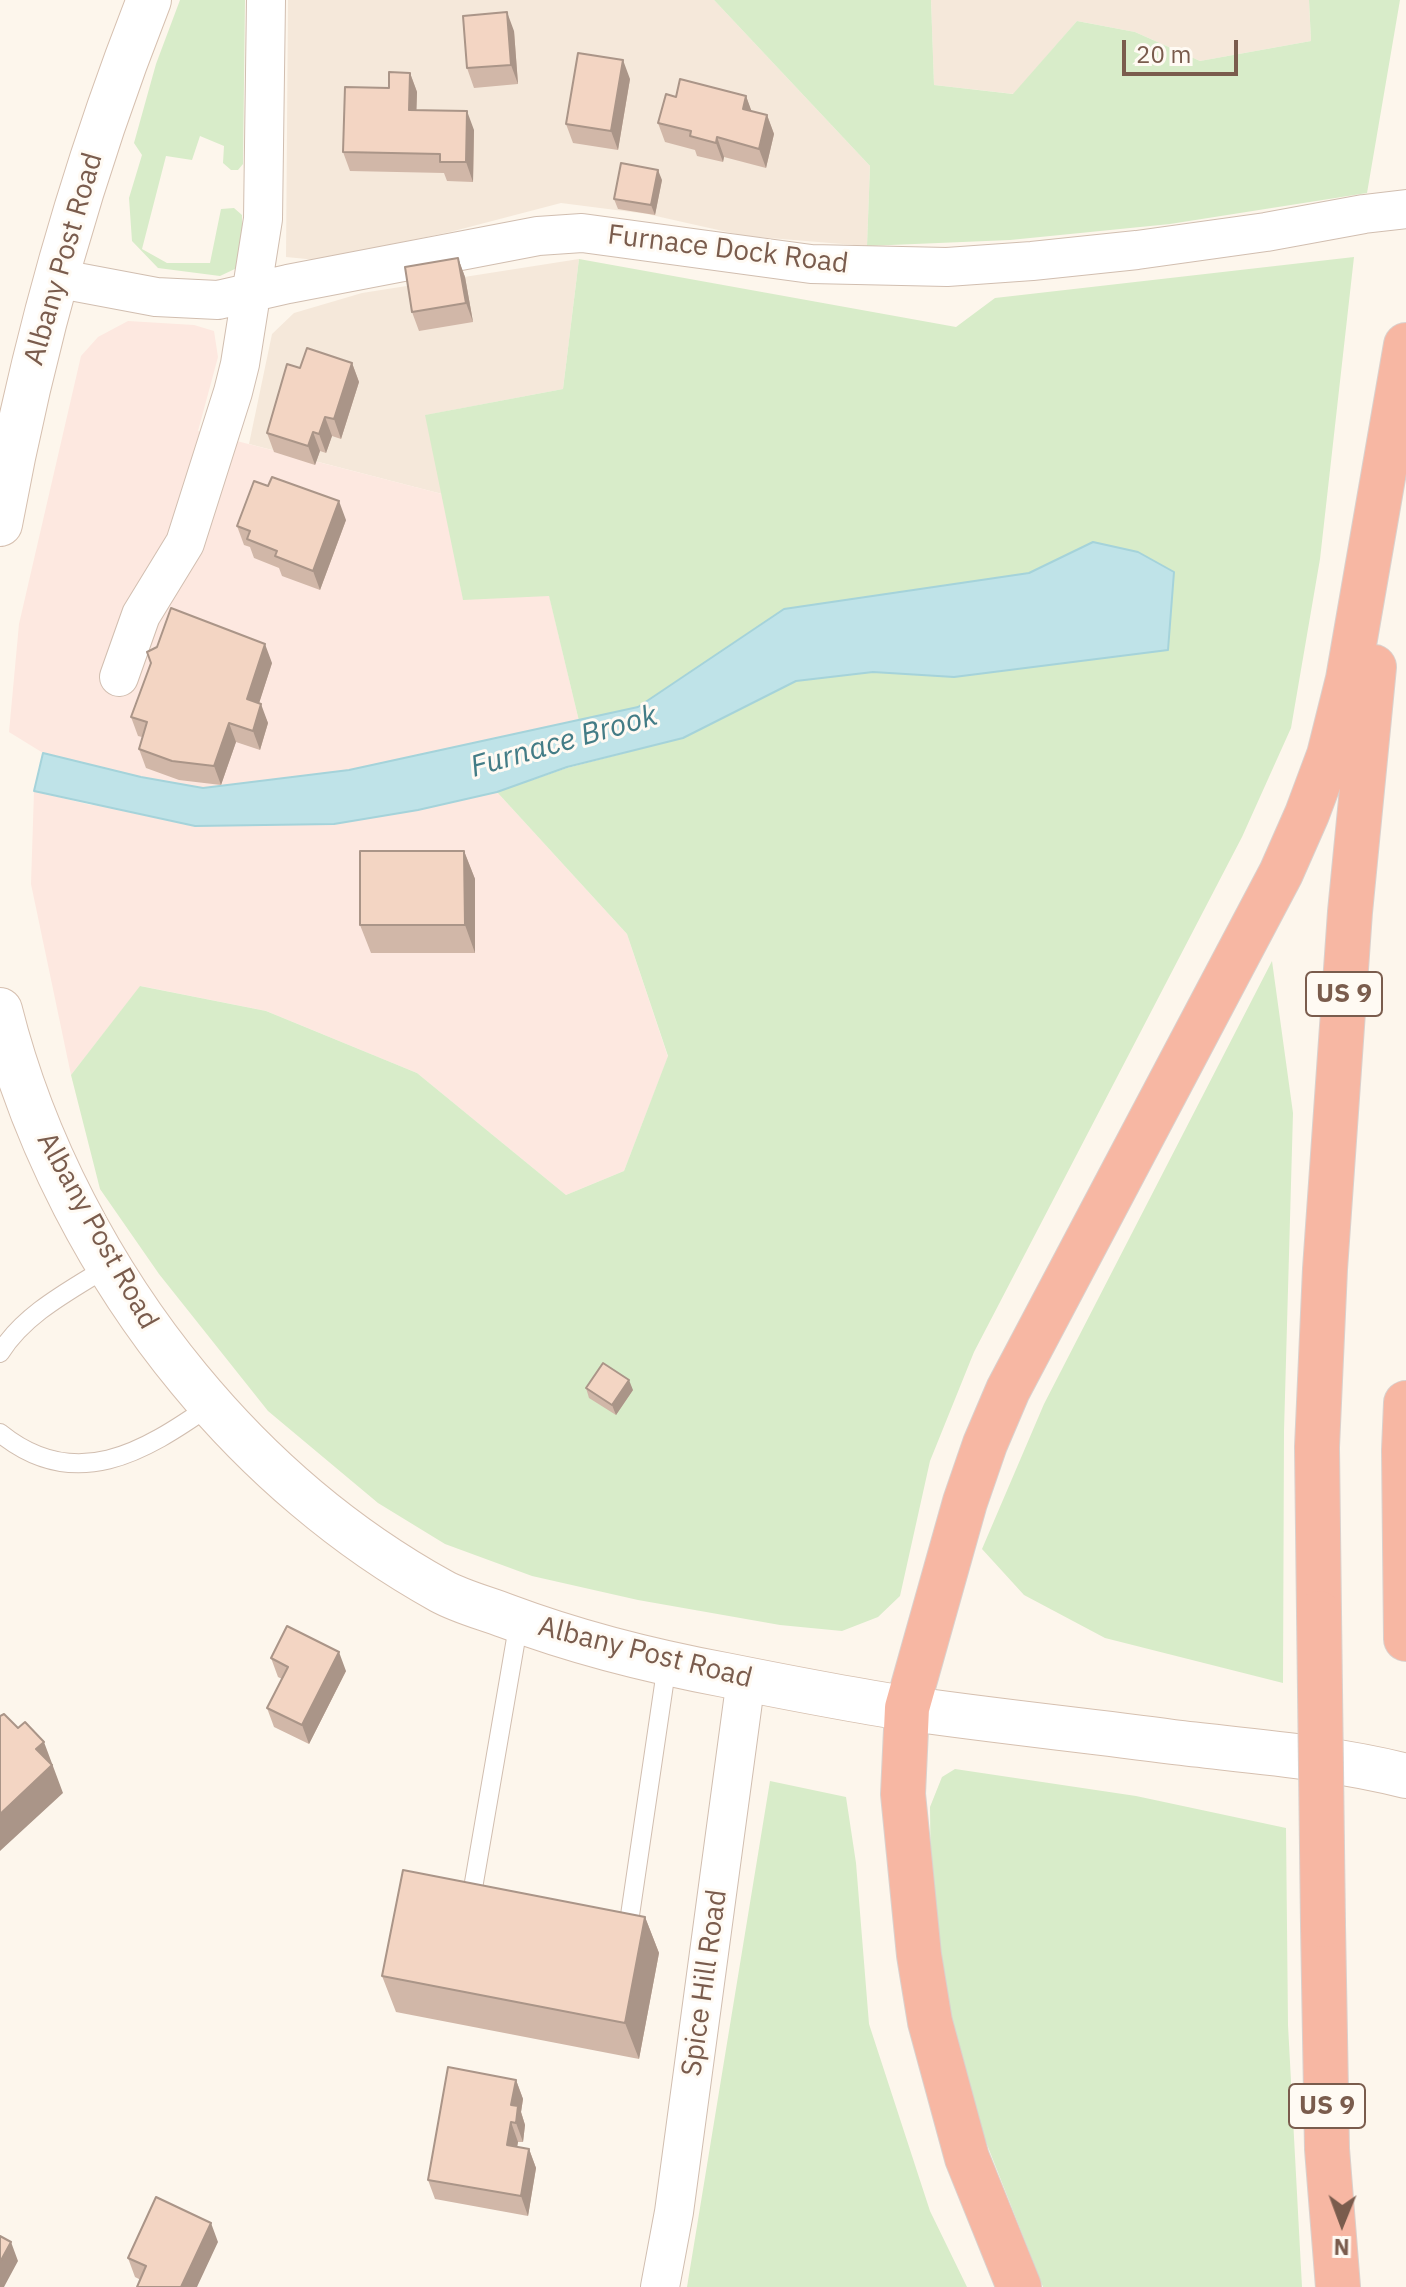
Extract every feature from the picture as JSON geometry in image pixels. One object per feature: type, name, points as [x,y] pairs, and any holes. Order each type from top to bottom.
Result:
[{"type":"highway","points":[[1019,2287],[967,2158],[945,2085],[924,1992],[903,1794],[907,1708],[965,1502],[1008,1390],[1281,873],[1329,755],[1348,679],[1406,345]]},
{"type":"highway","name":"US 9","points":[[1338,2287],[1327,2149],[1317,1447],[1336,1095],[1368,721],[1406,378]]},
{"type":"highway","points":[[1406,1403],[1406,1639]]},
{"type":"main road","name":"Albany Post Road","points":[[0,524],[15,445],[55,278],[120,72],[149,0]]},
{"type":"main road","name":"Albany Post Road","points":[[1,1018],[25,1096],[46,1146],[109,1266],[153,1334],[211,1405],[272,1468],[364,1542],[445,1593],[576,1642],[667,1664],[907,1708],[1274,1755],[1406,1776]]},
{"type":"street","points":[[119,677],[141,615],[185,543],[233,392],[260,250],[265,193],[266,0]]},
{"type":"street","name":"Furnace Dock Road","points":[[55,278],[130,293],[182,300],[218,300],[560,234],[608,234],[811,264],[947,267],[1137,250],[1406,209]]},
{"type":"street","name":"Spice Hill Road","points":[[660,2287],[674,2212],[746,1679]]},
{"type":"lane","points":[[0,1353],[6,1343],[40,1310],[109,1266]]},
{"type":"lane","points":[[0,1433],[12,1443],[46,1459],[73,1464],[98,1463],[162,1439],[211,1405]]},
{"type":"lane","points":[[490,1904],[475,1901],[472,1894],[519,1621]]},
{"type":"lane","points":[[593,1923],[623,1929],[629,1922],[667,1664]]},
{"type":"shaded area","points":[[288,0],[714,0],[870,166],[867,246],[745,236],[647,214],[561,203],[450,232],[317,260],[286,257]]},
{"type":"shaded area","points":[[931,0],[1309,0],[1311,41],[1200,61],[1135,32],[1077,21],[1014,94],[934,85]]},
{"type":"shaded area","points":[[579,259],[563,389],[426,415],[442,494],[249,444],[272,334],[294,313],[362,293]]},
{"type":"shaded area","points":[[128,321],[194,325],[214,331],[218,357],[198,431],[442,494],[463,599],[549,595],[579,721],[349,770],[204,788],[141,777],[43,753],[9,732],[19,624],[81,356],[98,337]]},
{"type":"shaded area","points":[[34,791],[91,805],[418,810],[497,792],[627,934],[668,1057],[624,1171],[566,1195],[417,1073],[266,1011],[141,986],[71,1075],[31,884]]},
{"type":"green space","points":[[180,0],[245,0],[243,164],[238,170],[231,170],[223,163],[224,146],[200,136],[192,160],[166,156],[142,249],[167,263],[210,263],[221,209],[234,208],[242,215],[242,256],[237,268],[220,276],[158,268],[132,241],[129,198],[142,155],[134,143],[156,64]]},
{"type":"green space","points":[[714,0],[931,0],[934,85],[1013,94],[1077,21],[1135,32],[1200,61],[1311,41],[1309,0],[1400,0],[1367,193],[1170,224],[1010,240],[867,246],[870,166]]},
{"type":"green space","points":[[1354,257],[1320,559],[1291,728],[1242,837],[974,1352],[930,1461],[900,1596],[878,1617],[842,1631],[780,1625],[638,1600],[532,1576],[445,1544],[378,1503],[268,1411],[159,1274],[100,1189],[71,1075],[140,986],[266,1011],[417,1073],[566,1195],[624,1171],[668,1056],[627,934],[497,792],[567,768],[683,738],[796,681],[873,672],[954,677],[1168,650],[1093,542],[1029,573],[784,609],[638,707],[579,721],[549,596],[463,600],[425,415],[563,389],[579,259],[956,327],[995,298]]},
{"type":"green space","points":[[1272,961],[1293,1113],[1284,1431],[1283,1683],[1105,1638],[1024,1595],[982,1549],[1044,1404]]},
{"type":"green space","points":[[955,1769],[1136,1796],[1286,1828],[1288,2025],[1302,2287],[1043,2287],[964,2086],[948,2012],[931,1889],[930,1807],[942,1777]]},
{"type":"green space","points":[[770,1781],[846,1797],[856,1863],[869,2024],[930,2211],[967,2287],[687,2287]]},
{"type":"water","name":"Furnace Brook","points":[[1093,542],[1138,552],[1174,572],[1168,650],[954,677],[873,672],[796,681],[683,738],[567,767],[497,792],[418,810],[334,824],[195,826],[34,791],[43,753],[141,777],[203,788],[349,770],[638,707],[784,609],[1029,573]]},
{"type":"building","points":[[507,12],[511,65],[467,68],[463,16]]},
{"type":"building","points":[[578,53],[623,60],[611,131],[566,124]]},
{"type":"building","points":[[389,72],[410,73],[409,110],[467,111],[466,162],[440,162],[440,154],[343,152],[345,87],[389,88]]},
{"type":"building","points":[[680,79],[746,96],[743,109],[767,115],[759,149],[717,137],[716,143],[690,136],[691,131],[658,123],[666,94],[676,97]]},
{"type":"building","points":[[621,163],[658,170],[651,205],[614,199]]},
{"type":"building","points":[[458,258],[466,303],[412,312],[405,267]]},
{"type":"building","points":[[307,348],[352,363],[334,419],[325,417],[319,434],[313,432],[308,446],[267,433],[287,364],[300,368]]},
{"type":"building","points":[[272,477],[339,501],[313,571],[275,556],[277,551],[247,539],[250,531],[237,526],[254,481],[268,486]]},
{"type":"building","points":[[171,608],[265,644],[247,699],[261,704],[253,731],[229,723],[214,766],[172,761],[139,749],[147,722],[131,717],[151,663],[147,652],[157,647]]},
{"type":"building","points":[[360,851],[464,851],[465,925],[360,925]]},
{"type":"building","points":[[603,1363],[629,1380],[612,1405],[586,1388]]},
{"type":"building","points":[[287,1626],[339,1652],[302,1725],[267,1708],[288,1667],[271,1658]]},
{"type":"building","points":[[4,1714],[18,1728],[25,1722],[44,1742],[36,1749],[52,1765],[0,1814],[0,1716]]},
{"type":"building","points":[[403,1870],[645,1917],[625,2023],[382,1976]]},
{"type":"building","points":[[448,2067],[516,2080],[511,2105],[518,2106],[516,2123],[511,2122],[507,2145],[529,2149],[521,2196],[428,2180]]},
{"type":"building","points":[[156,2197],[211,2223],[181,2287],[137,2287],[146,2266],[128,2258]]},
{"type":"building","points":[[0,2236],[11,2242],[0,2262]]}]
